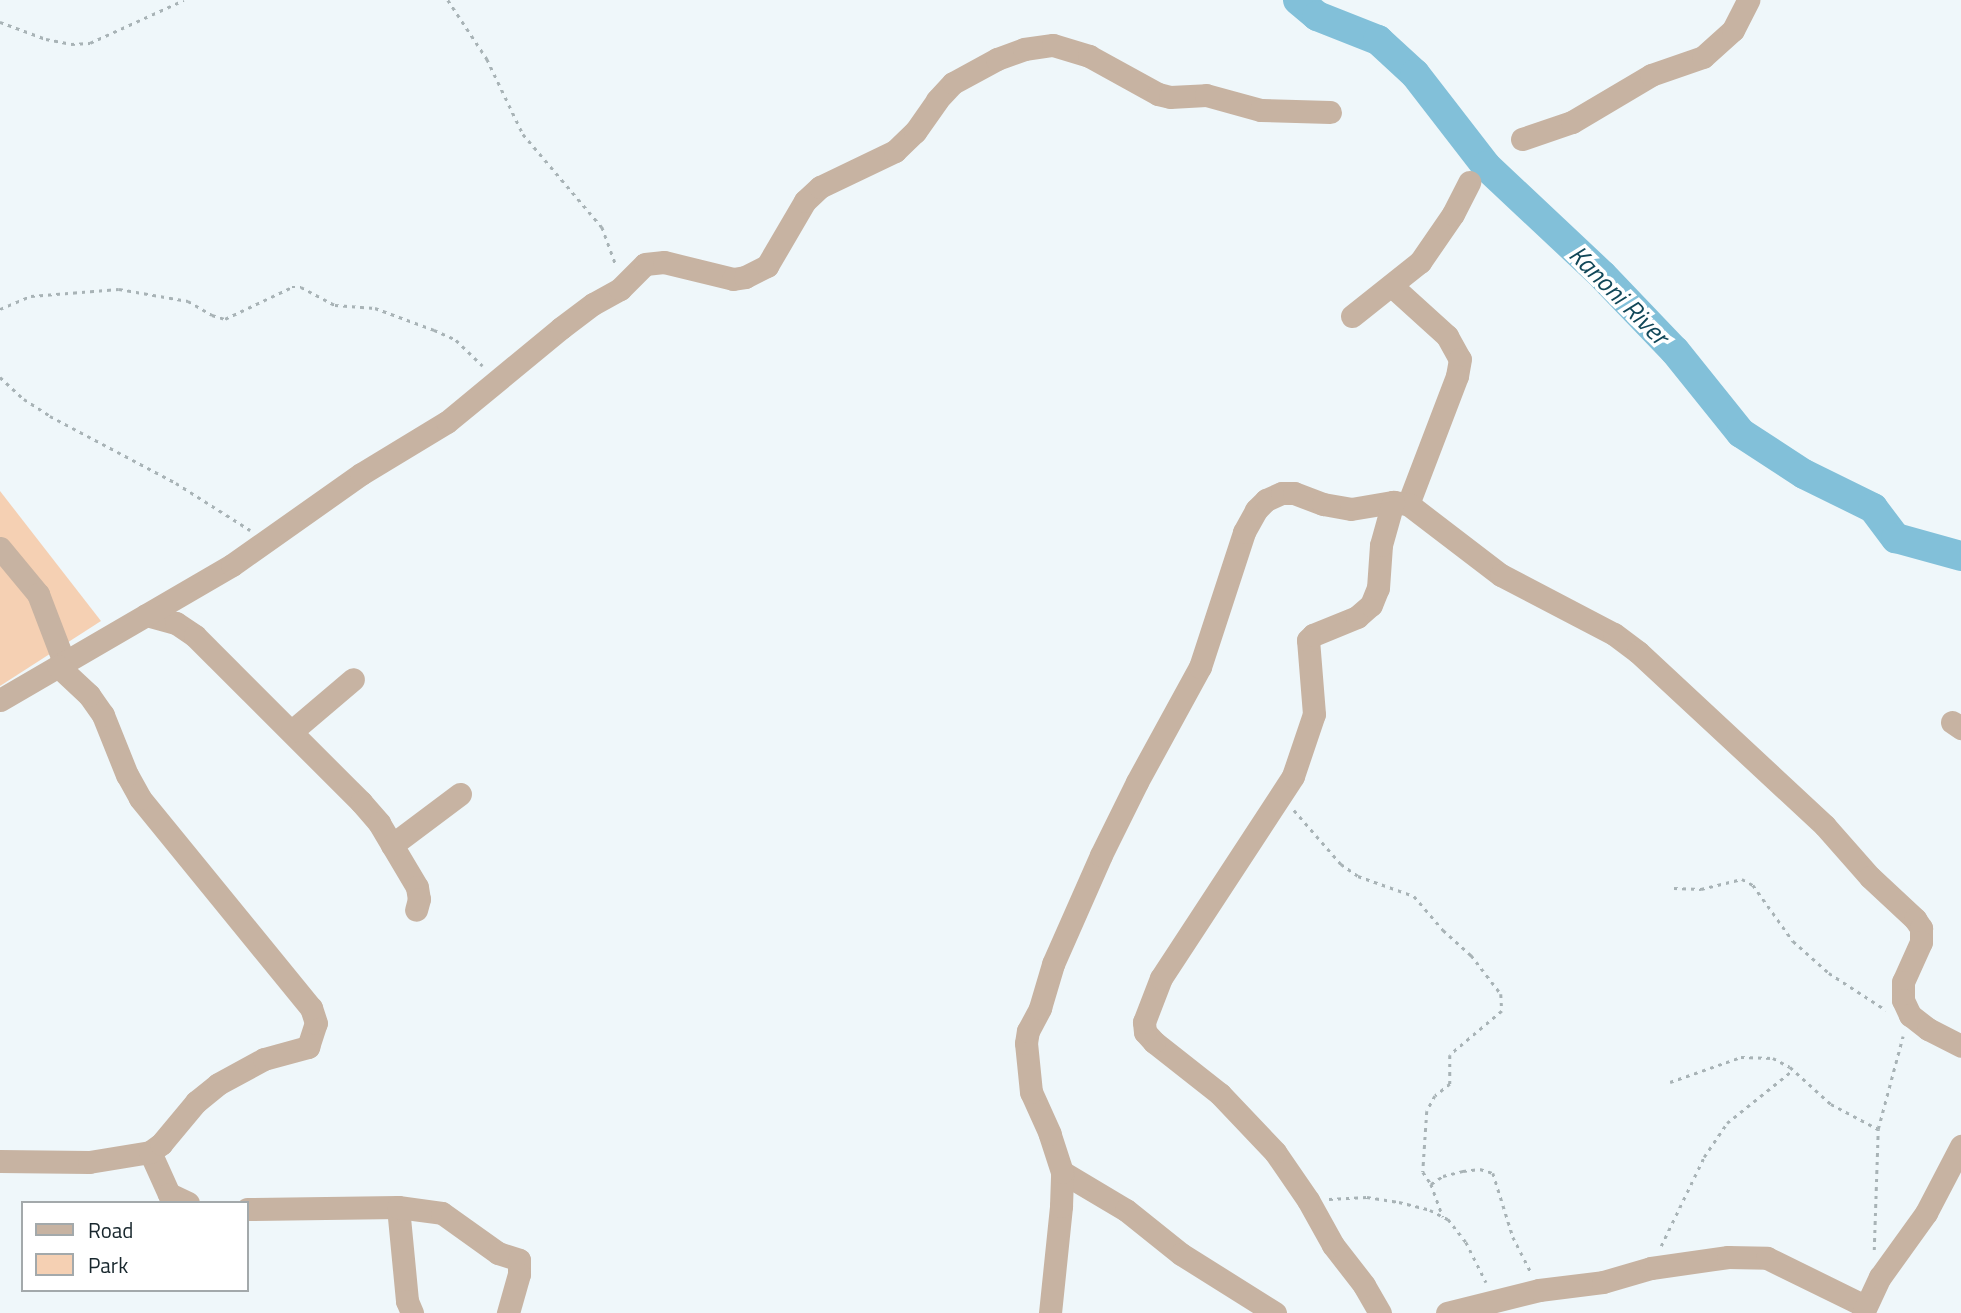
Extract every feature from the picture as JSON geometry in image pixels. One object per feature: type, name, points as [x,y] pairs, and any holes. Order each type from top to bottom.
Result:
[{"type":"street","points":[[1522,139],[1572,122],[1651,75],[1703,57],[1733,30],[1748,0]]},
{"type":"street","points":[[0,700],[268,542],[361,474],[447,422],[593,304],[620,289],[638,269],[653,262],[733,279],[767,266],[779,250],[805,201],[820,187],[895,151],[915,132],[937,100],[953,83],[978,68],[1024,49],[1053,45],[1070,48],[1158,94],[1170,97],[1206,95],[1261,110],[1330,112]]},
{"type":"street","points":[[1352,316],[1393,287],[1420,262],[1453,214],[1469,182]]},
{"type":"street","points":[[1380,1313],[1364,1285],[1333,1245],[1308,1200],[1275,1152],[1220,1094],[1148,1037],[1144,1022],[1161,978],[1303,754],[1314,714],[1308,640],[1313,635],[1357,617],[1371,606],[1378,588],[1381,545],[1457,376],[1460,359],[1447,336],[1393,287]]},
{"type":"street","points":[[1050,1313],[1062,1171],[1031,1092],[1026,1043],[1028,1031],[1040,1008],[1054,964],[1101,855],[1137,782],[1200,667],[1244,532],[1256,510],[1266,500],[1282,493],[1294,493],[1323,504],[1351,509],[1401,503],[1501,575],[1614,634],[1638,652],[1825,825],[1921,928],[1921,942],[1903,982],[1903,1000],[1909,1018],[1961,1046]]},
{"type":"street","points":[[0,548],[38,594],[61,664],[103,715],[127,775],[141,798],[311,1008],[316,1023],[307,1047],[264,1059],[226,1078],[196,1102],[162,1144],[150,1152],[89,1162],[0,1161]]},
{"type":"street","points":[[146,615],[176,623],[195,636],[361,802],[392,845],[417,887],[419,899],[416,910]]},
{"type":"street","points":[[292,731],[353,679]]},
{"type":"street","points":[[392,845],[460,794]]},
{"type":"street","points":[[1447,1313],[1539,1290],[1603,1282],[1651,1268],[1728,1257],[1767,1258],[1864,1310],[1880,1277],[1926,1213],[1961,1146]]},
{"type":"street","points":[[150,1152],[169,1194],[184,1201]]},
{"type":"street","points":[[1062,1171],[1126,1210],[1181,1254],[1275,1313]]},
{"type":"street","points":[[398,1208],[407,1301],[412,1313]]},
{"type":"street","points":[[248,1209],[424,1208],[442,1213],[498,1253],[519,1260],[519,1275],[508,1313]]},
{"type":"path","points":[[0,22],[46,39],[71,44],[90,43],[184,0]]},
{"type":"path","points":[[448,0],[486,59],[523,134],[602,228],[612,248],[620,289]]},
{"type":"path","points":[[0,309],[31,296],[119,289],[188,301],[212,316],[225,319],[292,286],[301,286],[335,305],[375,308],[456,340],[498,381]]},
{"type":"path","points":[[0,377],[24,399],[50,416],[176,484],[268,542]]},
{"type":"path","points":[[1278,797],[1305,819],[1341,864],[1358,876],[1414,896],[1443,930],[1471,954],[1501,994],[1502,1011],[1450,1055],[1450,1084],[1430,1102],[1423,1172],[1431,1184],[1443,1217],[1466,1242],[1494,1301]]},
{"type":"path","points":[[1674,888],[1710,887],[1742,879],[1753,885],[1793,941],[1829,973],[1871,1002],[1909,1018],[1878,1129],[1873,1248],[1880,1277]]},
{"type":"path","points":[[1670,1082],[1741,1057],[1754,1055],[1773,1058],[1793,1070],[1831,1104],[1878,1129]]},
{"type":"path","points":[[1651,1268],[1704,1157],[1727,1123],[1793,1070]]},
{"type":"path","points":[[1431,1184],[1443,1176],[1463,1171],[1480,1169],[1493,1173],[1516,1245],[1539,1290]]},
{"type":"path","points":[[1308,1200],[1367,1197],[1399,1202],[1443,1217]]},
{"type":"green space","points":[[0,491],[101,621],[0,686]]},
{"type":"waterway","name":"Kanoni River","points":[[1298,0],[1317,16],[1378,40],[1415,74],[1486,166],[1602,275],[1675,351],[1741,433],[1804,474],[1873,508],[1896,538],[1961,556]]}]
